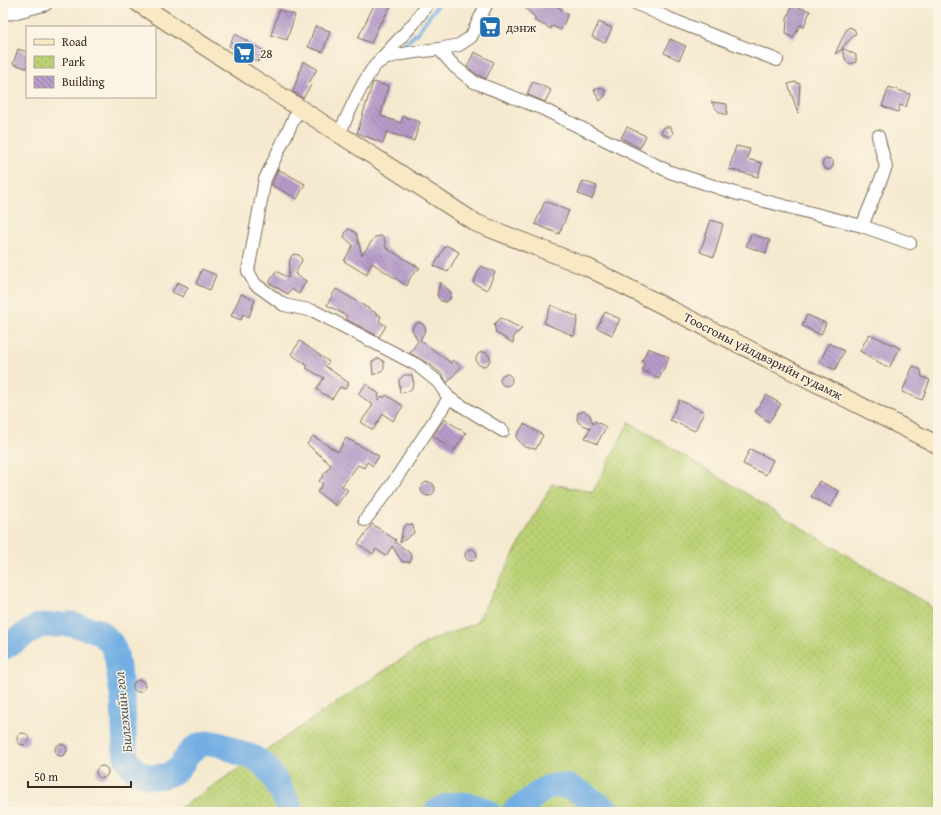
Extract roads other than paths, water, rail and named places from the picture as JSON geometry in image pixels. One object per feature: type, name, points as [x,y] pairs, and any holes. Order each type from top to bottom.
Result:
[{"type":"main road","name":"Тоосгоны үйлдвэрийн гудамж","points":[[138,3],[476,223],[587,267],[938,445]]},
{"type":"street","points":[[3,11],[10,12],[45,3]]},
{"type":"street","points":[[414,23],[417,3]]},
{"type":"street","points":[[339,134],[368,76],[414,23],[428,3]]},
{"type":"street","points":[[378,63],[391,57],[459,45],[471,37],[487,3]]},
{"type":"street","points":[[635,3],[670,19],[777,60]]},
{"type":"street","points":[[439,49],[455,67],[474,82],[541,108],[670,172],[738,194],[862,226],[910,243]]},
{"type":"street","points":[[299,108],[265,179],[248,271],[255,284],[284,305],[314,311],[417,365],[438,382],[449,398],[503,431]]},
{"type":"street","points":[[862,226],[886,167],[878,136]]},
{"type":"street","points":[[365,520],[389,489],[449,398]]},
{"type":"water","points":[[281,786],[294,812],[289,812],[277,789]]},
{"type":"waterway","points":[[396,52],[417,33],[439,3]]},
{"type":"waterway","name":"Билгэхийн гол","points":[[3,648],[39,626],[70,624],[98,631],[111,643],[116,654],[123,702],[125,752],[128,762],[134,769],[145,775],[157,777],[168,775],[177,769],[190,752],[199,745],[208,743],[220,745],[261,762],[272,775],[292,812]]},
{"type":"waterway","name":"Билгэхийн гол","points":[[514,812],[543,790],[555,786],[572,788],[609,812]]},
{"type":"waterway","name":"Билгэхийн гол","points":[[436,812],[442,808],[455,804],[468,805],[488,812]]},
{"type":"place","name":"дэнж","points":[[490,27]]},
{"type":"place","name":"28","points":[[244,53]]}]
